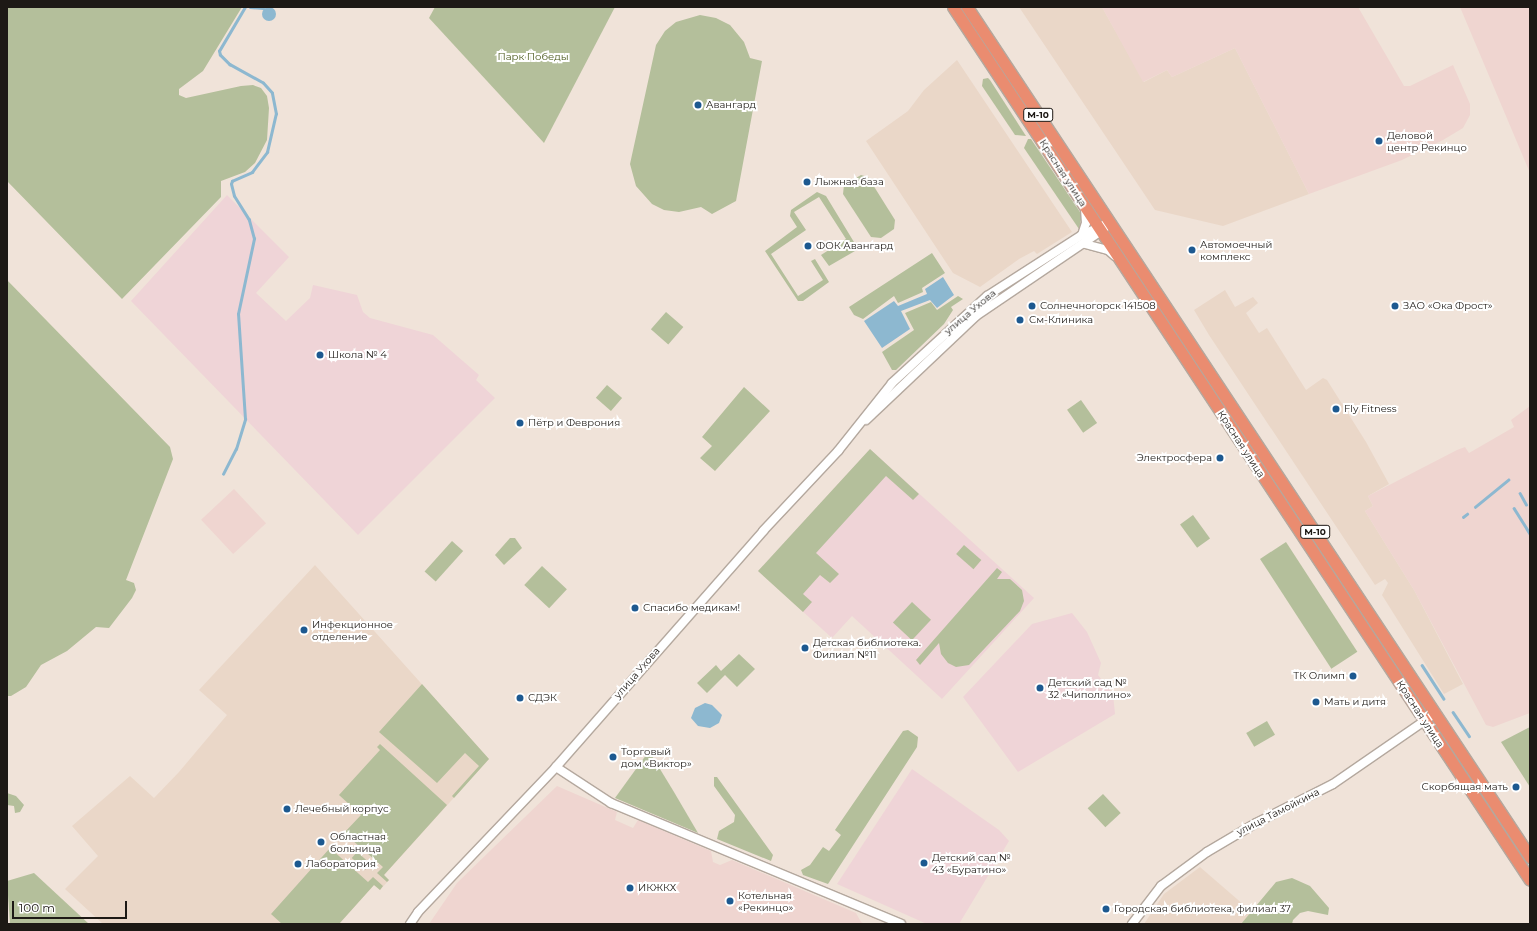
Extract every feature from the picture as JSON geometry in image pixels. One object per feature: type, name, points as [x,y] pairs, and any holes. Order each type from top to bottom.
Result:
[{"type":"highway","name":"Красная улица","points":[[953,7],[1530,880]]},
{"type":"highway","name":"Красная улица","points":[[967,7],[1530,857]]},
{"type":"street","points":[[1082,235],[1086,223],[1085,207]]},
{"type":"street","points":[[1099,230],[1110,222]]},
{"type":"street","name":"улица Ухова","points":[[864,421],[892,383],[965,314],[998,289],[1082,235],[1099,230]]},
{"type":"street","name":"улица Ухова","points":[[410,924],[418,912],[556,767],[763,531],[864,421],[976,316],[1009,292],[1085,244],[1099,230]]},
{"type":"street","points":[[1085,244],[1108,250],[1120,260]]},
{"type":"street","name":"улица Тамойкина","points":[[1132,924],[1161,886],[1202,856],[1256,823],[1333,784],[1436,713]]},
{"type":"street","points":[[556,767],[612,803],[901,924]]},
{"type":"shaded area","points":[[1019,7],[1102,7],[1144,82],[1167,70],[1172,77],[1235,48],[1309,194],[1223,226],[1155,210]]},
{"type":"shaded area","points":[[1102,7],[1358,7],[1404,86],[1410,86],[1453,65],[1470,104],[1470,115],[1463,128],[1443,140],[1402,160],[1309,194],[1235,48],[1172,77],[1167,70],[1143,82]]},
{"type":"shaded area","points":[[1460,7],[1530,7],[1530,173]]},
{"type":"shaded area","points":[[957,60],[1072,232],[1037,254],[1034,251],[1019,259],[980,287],[953,273],[866,141],[908,111],[924,90]]},
{"type":"shaded area","name":"Школа № 4","points":[[227,195],[289,257],[256,293],[286,321],[310,298],[313,285],[357,295],[363,312],[370,318],[433,335],[479,375],[476,380],[495,398],[358,535],[131,301]]},
{"type":"shaded area","points":[[1225,290],[1235,307],[1253,297],[1258,303],[1246,313],[1259,333],[1267,328],[1306,390],[1323,378],[1327,380],[1366,442],[1389,484],[1368,496],[1373,506],[1365,511],[1414,590],[1463,684],[1444,694],[1382,595],[1388,583],[1385,579],[1375,585],[1209,335],[1194,310]]},
{"type":"shaded area","points":[[1530,406],[1530,713],[1493,727],[1486,725],[1414,590],[1365,511],[1373,506],[1368,496],[1457,450],[1465,447],[1469,453],[1514,427],[1511,420]]},
{"type":"shaded area","points":[[870,449],[1034,598],[942,699],[852,616],[832,638],[758,571]]},
{"type":"shaded area","points":[[234,489],[266,523],[233,554],[201,520]]},
{"type":"shaded area","points":[[315,565],[489,759],[384,875],[389,880],[380,890],[374,885],[339,924],[103,924],[65,889],[98,856],[72,826],[130,776],[154,798],[179,772],[227,715],[199,690]]},
{"type":"shaded area","name":"Детский сад № 32 «Чиполлино»","points":[[1072,613],[1087,632],[1101,663],[1098,675],[1113,694],[1115,714],[1018,772],[963,697],[1032,624]]},
{"type":"shaded area","name":"Детский сад № 43 «Буратино»","points":[[912,769],[999,830],[1009,841],[959,924],[927,924],[837,884]]},
{"type":"shaded area","points":[[557,786],[617,812],[615,820],[633,828],[638,820],[711,851],[713,862],[720,865],[732,860],[856,913],[861,922],[865,924],[429,924],[457,883]]},
{"type":"shaded area","points":[[1200,867],[1252,912],[1241,924],[1144,924],[1164,894]]},
{"type":"green space","points":[[7,7],[242,7],[203,71],[179,89],[179,95],[186,98],[241,86],[253,85],[261,88],[267,96],[269,108],[267,140],[255,163],[245,172],[221,181],[221,197],[122,299],[7,181]]},
{"type":"green space","name":"Парк Победы","points":[[435,7],[615,7],[544,143],[429,18]]},
{"type":"green space","name":"Авангард","points":[[700,15],[716,18],[730,25],[744,42],[750,58],[762,61],[736,201],[712,214],[701,207],[679,212],[664,210],[652,204],[636,186],[630,164],[656,45],[665,31],[676,22]]},
{"type":"green space","points":[[988,78],[1026,136],[1015,135],[982,86],[983,79]]},
{"type":"green space","points":[[1028,139],[1031,139],[1082,215],[1079,229],[1024,148]]},
{"type":"green space","points":[[861,175],[868,177],[895,220],[894,229],[881,238],[871,237],[843,194],[844,185]]},
{"type":"green space","points":[[817,192],[826,196],[857,247],[855,251],[829,266],[821,255],[846,239],[819,197],[794,212],[806,230],[771,254],[798,296],[823,280],[811,261],[815,259],[829,282],[803,301],[798,301],[765,251],[797,227],[790,216],[791,210]]},
{"type":"green space","points":[[932,253],[945,273],[922,288],[923,292],[898,303],[894,296],[863,319],[854,315],[849,307]]},
{"type":"green space","points":[[7,280],[170,447],[173,459],[126,580],[134,583],[136,590],[132,598],[109,628],[96,627],[67,651],[41,665],[26,687],[11,696],[7,696]]},
{"type":"green space","points":[[958,296],[963,299],[951,307],[953,310],[944,324],[896,370],[892,370],[882,352],[914,330],[905,313],[931,302],[937,310]]},
{"type":"green space","points":[[666,312],[683,327],[668,344],[651,329]]},
{"type":"green space","points":[[607,385],[622,398],[611,411],[596,398]]},
{"type":"green space","points":[[744,387],[770,411],[715,471],[700,458],[712,446],[702,437]]},
{"type":"green space","points":[[1081,400],[1097,423],[1083,433],[1067,410]]},
{"type":"green space","points":[[870,449],[919,494],[913,500],[886,476],[816,553],[839,574],[830,583],[820,575],[803,594],[812,602],[803,612],[758,571]]},
{"type":"green space","points":[[1193,515],[1210,538],[1197,548],[1180,524]]},
{"type":"green space","points":[[510,538],[515,538],[522,548],[504,565],[495,555]]},
{"type":"green space","points":[[452,541],[463,551],[436,582],[425,571]]},
{"type":"green space","points":[[1286,542],[1357,652],[1331,669],[1260,559]]},
{"type":"green space","points":[[964,545],[981,560],[973,569],[956,554]]},
{"type":"green space","points":[[542,566],[567,589],[549,608],[524,585]]},
{"type":"green space","points":[[997,568],[1002,572],[997,579],[1010,579],[1022,590],[1024,601],[1020,611],[969,665],[956,667],[948,663],[941,654],[939,643],[920,665],[916,660]]},
{"type":"green space","points":[[912,602],[931,620],[912,640],[893,622]]},
{"type":"green space","points":[[739,654],[755,669],[737,687],[725,675],[707,693],[697,683],[716,665],[721,671]]},
{"type":"green space","points":[[422,684],[489,759],[454,798],[452,796],[479,766],[465,753],[437,783],[379,732]]},
{"type":"green space","points":[[1267,721],[1275,735],[1254,747],[1246,733]]},
{"type":"green space","points":[[1530,727],[1530,787],[1501,742]]},
{"type":"green space","points":[[908,730],[918,737],[917,747],[828,884],[803,875],[801,870],[810,865],[823,847],[829,851],[841,835],[835,830],[903,731]]},
{"type":"green space","points":[[380,744],[447,805],[384,875],[389,880],[387,882],[377,873],[383,867],[344,833],[361,815],[339,795],[380,750],[377,747]]},
{"type":"green space","points":[[649,751],[674,792],[698,833],[615,798]]},
{"type":"green space","points":[[714,777],[717,777],[773,855],[771,861],[717,839],[719,831],[734,822],[735,815],[714,786]]},
{"type":"green space","points":[[7,793],[16,796],[24,805],[20,812],[15,813],[14,806],[7,805]]},
{"type":"green space","points":[[1103,794],[1121,813],[1105,827],[1088,808]]},
{"type":"green space","points":[[330,848],[368,882],[373,877],[383,886],[380,890],[374,885],[339,924],[282,924],[271,914]]},
{"type":"green space","points":[[357,852],[371,864],[365,870],[352,858]]},
{"type":"green space","points":[[34,873],[89,924],[10,924],[7,881]]},
{"type":"green space","points":[[1292,878],[1310,886],[1329,908],[1328,915],[1308,911],[1300,913],[1293,920],[1292,924],[1241,924],[1276,882]]},
{"type":"water","points":[[266,7],[272,7],[276,11],[276,17],[272,21],[266,21],[262,17],[262,11]]},
{"type":"water","points":[[943,277],[954,295],[937,308],[930,300],[901,311],[910,329],[882,348],[864,321],[894,301],[898,306],[927,294],[925,289]]},
{"type":"water","points":[[705,703],[712,705],[722,715],[719,723],[710,728],[698,726],[691,718],[695,708]]},
{"type":"waterway","points":[[223,474],[236,449],[245,419],[238,314],[254,239],[249,220],[234,196],[231,184],[232,181],[252,172],[267,152],[276,114],[272,93],[263,83],[230,65],[220,55],[219,51],[245,7]]},
{"type":"waterway","points":[[250,7],[263,8]]},
{"type":"waterway","points":[[1475,507],[1508,480]]},
{"type":"waterway","points":[[1520,493],[1526,504]]},
{"type":"waterway","points":[[1514,508],[1530,534]]},
{"type":"waterway","points":[[1463,517],[1467,514]]},
{"type":"waterway","points":[[1422,665],[1444,699]]},
{"type":"waterway","points":[[1453,712],[1469,736]]},
{"type":"place","name":"Авангард","points":[[698,105]]},
{"type":"place","name":"Деловой центр Рекинцо","points":[[1379,141]]},
{"type":"place","name":"Лыжная база","points":[[807,182]]},
{"type":"place","name":"ФОК Авангард","points":[[808,246]]},
{"type":"place","name":"Автомоечный комплекс","points":[[1192,250]]},
{"type":"place","name":"Солнечногорск 141508","points":[[1032,306]]},
{"type":"place","name":"ЗАО «Ока Фрост»","points":[[1395,306]]},
{"type":"place","name":"См-Клиника","points":[[1020,320]]},
{"type":"place","name":"Школа № 4","points":[[320,355]]},
{"type":"place","name":"Fly Fitness","points":[[1336,409]]},
{"type":"place","name":"Пётр и Феврония","points":[[520,423]]},
{"type":"place","name":"Электросфера","points":[[1220,458]]},
{"type":"place","name":"Спасибо медикам!","points":[[635,608]]},
{"type":"place","name":"Инфекционное отделение","points":[[304,630]]},
{"type":"place","name":"Детская библиотека. Филиал №11","points":[[805,648]]},
{"type":"place","name":"ТК Олимп","points":[[1353,676]]},
{"type":"place","name":"Детский сад № 32 «Чиполлино»","points":[[1040,688]]},
{"type":"place","name":"СДЭК","points":[[520,698]]},
{"type":"place","name":"Мать и дитя","points":[[1316,702]]},
{"type":"place","name":"Торговый дом «Виктор»","points":[[613,757]]},
{"type":"place","name":"Скорбящая мать","points":[[1516,787]]},
{"type":"place","name":"Лечебный корпус","points":[[287,809]]},
{"type":"place","name":"Областная больница","points":[[321,842]]},
{"type":"place","name":"Детский сад № 43 «Буратино»","points":[[924,863]]},
{"type":"place","name":"Лаборатория","points":[[298,864]]},
{"type":"place","name":"ИКЖКХ","points":[[630,888]]},
{"type":"place","name":"Котельная «Рекинцо»","points":[[730,901]]},
{"type":"place","name":"Городская библиотека, филиал 37","points":[[1106,909]]}]
